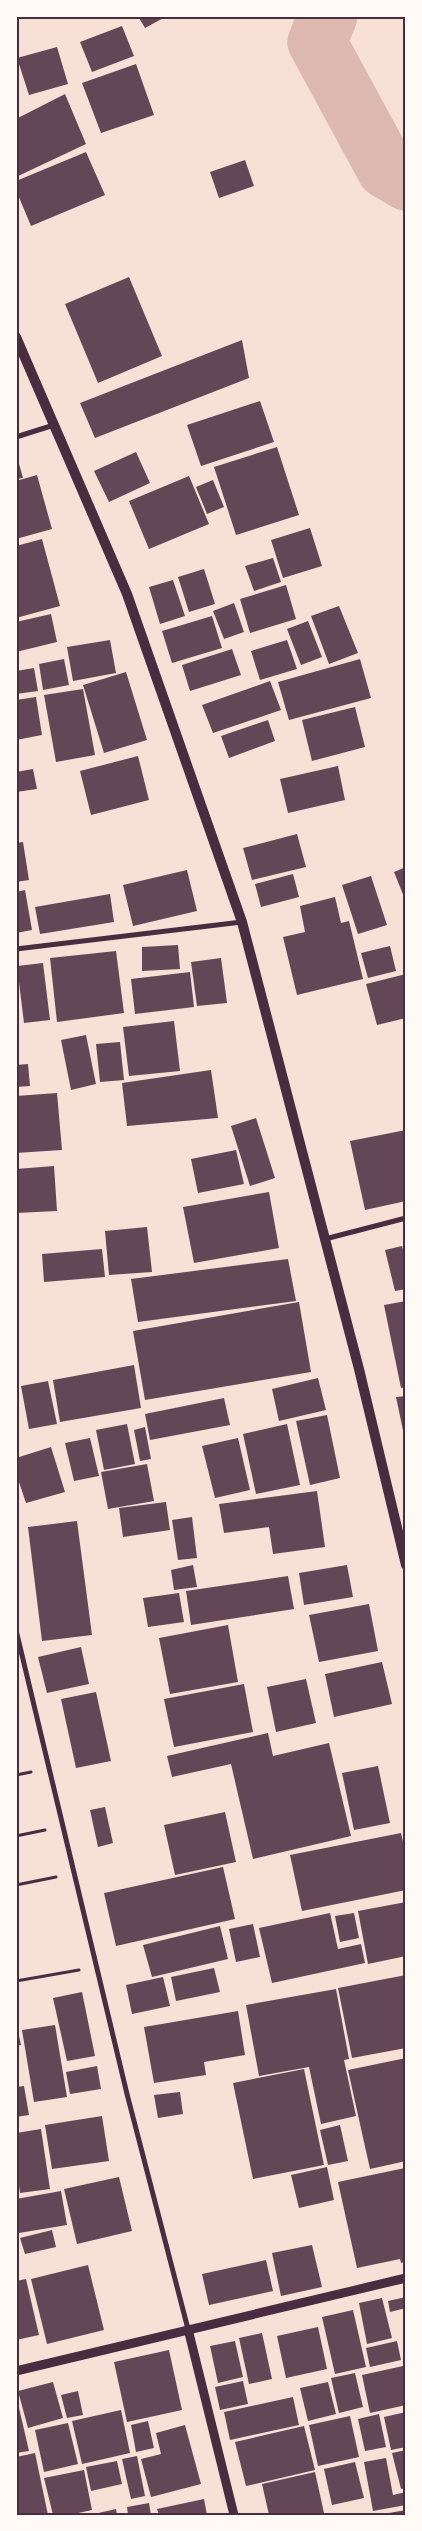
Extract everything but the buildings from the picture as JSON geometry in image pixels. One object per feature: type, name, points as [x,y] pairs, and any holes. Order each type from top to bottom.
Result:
[{"type":"main road","points":[[16,337],[127,594],[242,922],[359,1369],[406,1564]]},
{"type":"street","points":[[16,437],[54,425]]},
{"type":"street","points":[[16,950],[242,922]]},
{"type":"street","points":[[324,1239],[406,1218]]},
{"type":"street","points":[[16,1630],[96,1967],[234,2515]]},
{"type":"street","points":[[16,2371],[406,2278]]},
{"type":"path","points":[[16,1836],[63,1827]]},
{"type":"path","points":[[16,1885],[74,1874]]},
{"type":"path","points":[[16,1981],[96,1967]]},
{"type":"waterway","points":[[328,16],[317,42],[386,169],[406,181]]}]
